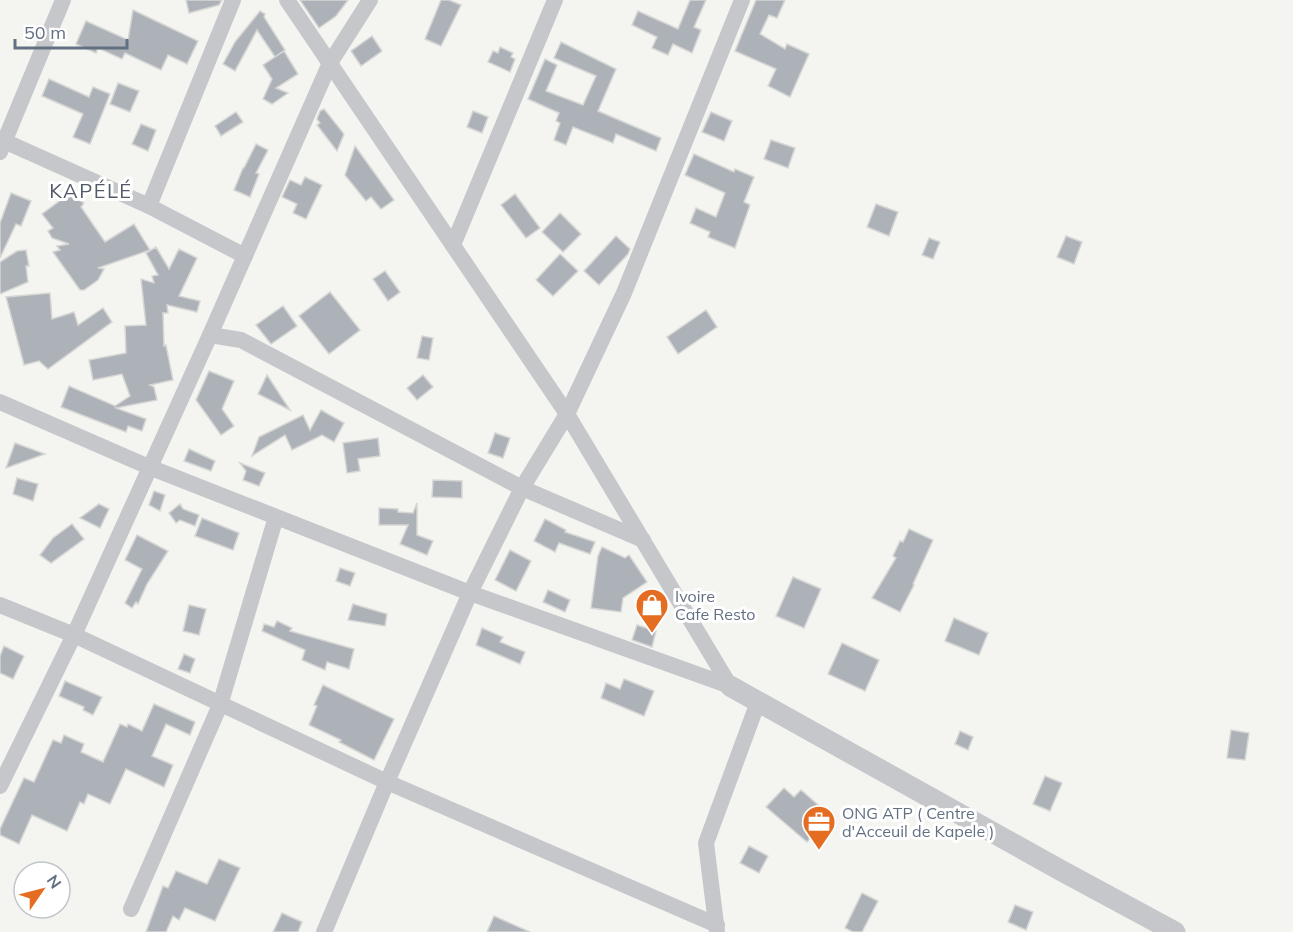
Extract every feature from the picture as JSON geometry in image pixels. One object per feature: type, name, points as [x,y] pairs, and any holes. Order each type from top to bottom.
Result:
[{"type":"street","points":[[63,0],[2,147],[149,206],[245,256]]},
{"type":"street","points":[[149,206],[233,0]]},
{"type":"street","points":[[287,0],[567,414],[730,686]]},
{"type":"street","points":[[0,786],[74,635],[330,63],[370,0]]},
{"type":"street","points":[[453,245],[555,0]]},
{"type":"street","points":[[324,932],[470,593],[522,488],[567,414],[624,293],[742,0]]},
{"type":"street","points":[[210,335],[241,340],[522,488],[643,540]]},
{"type":"street","points":[[0,402],[149,467],[470,593],[730,686],[1175,932]]},
{"type":"street","points":[[131,909],[220,705],[276,517]]},
{"type":"street","points":[[0,605],[74,635],[387,782],[717,928]]},
{"type":"street","points":[[717,928],[706,843],[758,702]]},
{"type":"building","points":[[186,0],[222,0],[219,5],[189,13]]},
{"type":"building","points":[[300,0],[348,0],[336,16],[319,28]]},
{"type":"building","points":[[441,0],[449,0],[461,5],[441,46],[425,39]]},
{"type":"building","points":[[690,0],[706,0],[694,27],[701,30],[692,53],[673,44],[668,55],[652,48],[657,37],[632,25],[638,11],[678,29]]},
{"type":"building","points":[[756,0],[785,0],[777,18],[769,15],[760,34],[785,49],[787,44],[809,54],[790,97],[768,86],[776,69],[735,51]]},
{"type":"building","points":[[133,10],[198,41],[187,64],[168,55],[161,70],[125,53],[122,59],[98,48],[96,53],[76,44],[86,21],[128,40]]},
{"type":"building","points":[[260,11],[265,14],[264,17],[285,50],[275,57],[257,30],[235,71],[223,64],[235,42]]},
{"type":"building","points":[[372,36],[382,51],[361,66],[351,51]]},
{"type":"building","points":[[561,42],[616,69],[598,111],[661,138],[656,151],[616,134],[613,143],[573,127],[566,145],[554,140],[560,123],[556,121],[559,113],[528,99],[545,59],[557,65],[546,91],[583,105],[596,76],[554,58]]},
{"type":"building","points":[[500,47],[513,53],[511,57],[515,59],[510,72],[488,62],[493,51],[498,53]]},
{"type":"building","points":[[284,51],[298,74],[276,88],[288,93],[272,104],[263,99],[272,79],[263,65]]},
{"type":"building","points":[[49,79],[89,97],[93,87],[110,94],[90,144],[73,137],[83,114],[42,96]]},
{"type":"building","points":[[118,83],[139,91],[130,112],[110,104]]},
{"type":"building","points":[[324,109],[344,134],[337,151],[317,125],[320,123],[317,119],[320,111]]},
{"type":"building","points":[[473,111],[488,117],[482,133],[467,127]]},
{"type":"building","points":[[236,112],[243,122],[221,136],[215,126]]},
{"type":"building","points":[[711,112],[732,121],[724,141],[702,132]]},
{"type":"building","points":[[141,124],[156,130],[148,151],[132,144]]},
{"type":"building","points":[[771,140],[795,148],[788,168],[764,159]]},
{"type":"building","points":[[256,144],[268,150],[256,173],[259,174],[250,197],[234,190]]},
{"type":"building","points":[[355,146],[394,200],[381,209],[371,197],[366,201],[345,175]]},
{"type":"building","points":[[694,154],[734,172],[735,169],[754,177],[744,202],[750,205],[735,248],[708,237],[710,232],[690,223],[696,208],[716,217],[725,193],[685,175]]},
{"type":"building","points":[[305,177],[322,185],[306,219],[293,213],[297,204],[282,197],[290,180],[301,185]]},
{"type":"building","points":[[66,192],[84,203],[81,207],[105,242],[134,224],[150,250],[98,268],[104,269],[98,280],[84,290],[80,290],[53,252],[60,250],[57,246],[69,244],[52,238],[48,231],[53,228],[42,214],[62,199]]},
{"type":"building","points":[[11,193],[31,201],[21,226],[16,224],[0,258],[0,223]]},
{"type":"building","points":[[515,194],[540,228],[526,238],[501,205]]},
{"type":"building","points":[[876,204],[898,212],[889,236],[867,227]]},
{"type":"building","points":[[560,213],[581,234],[563,252],[542,232]]},
{"type":"building","points":[[616,236],[630,249],[599,285],[584,271]]},
{"type":"building","points":[[1066,236],[1082,242],[1074,264],[1057,257]]},
{"type":"building","points":[[929,238],[940,242],[933,259],[922,255]]},
{"type":"building","points":[[156,247],[169,269],[179,249],[197,258],[179,296],[200,301],[197,312],[167,305],[168,313],[163,313],[164,346],[166,345],[173,380],[150,385],[154,387],[157,400],[116,408],[146,419],[142,431],[128,426],[126,432],[61,407],[69,386],[115,406],[130,396],[122,374],[93,380],[89,360],[126,353],[125,326],[146,325],[141,279],[154,283],[152,276],[158,275],[146,253]]},
{"type":"building","points":[[26,250],[29,266],[26,266],[28,282],[0,294],[0,262],[17,251]]},
{"type":"building","points":[[560,254],[578,271],[553,296],[536,280]]},
{"type":"building","points":[[385,271],[400,292],[388,301],[373,279]]},
{"type":"building","points":[[330,292],[360,330],[329,354],[299,316]]},
{"type":"building","points":[[50,293],[52,319],[74,312],[78,325],[103,308],[112,322],[48,369],[39,361],[24,365],[6,297]]},
{"type":"building","points":[[283,306],[297,326],[271,344],[256,325]]},
{"type":"building","points":[[706,310],[717,327],[678,354],[667,337]]},
{"type":"building","points":[[422,336],[433,338],[429,360],[417,358]]},
{"type":"building","points":[[209,371],[234,381],[222,409],[234,426],[221,435],[196,400]]},
{"type":"building","points":[[267,375],[290,410],[258,394]]},
{"type":"building","points":[[423,375],[433,387],[417,400],[407,388]]},
{"type":"building","points":[[321,410],[344,423],[334,442],[322,435],[292,450],[285,435],[252,456],[259,437],[303,415],[310,430]]},
{"type":"building","points":[[495,433],[510,438],[503,458],[488,453]]},
{"type":"building","points":[[378,438],[380,456],[358,459],[360,471],[347,473],[343,443]]},
{"type":"building","points":[[15,443],[45,454],[6,468]]},
{"type":"building","points":[[189,449],[215,461],[211,471],[184,461]]},
{"type":"building","points":[[240,463],[265,473],[259,486],[243,480],[246,471]]},
{"type":"building","points":[[17,478],[38,484],[33,501],[13,494]]},
{"type":"building","points":[[433,480],[462,481],[462,498],[432,497]]},
{"type":"building","points":[[154,491],[165,495],[160,511],[149,505]]},
{"type":"building","points":[[417,503],[417,535],[433,541],[427,555],[400,544],[408,525],[379,525],[379,508],[413,513]]},
{"type":"building","points":[[99,504],[109,509],[100,528],[80,518]]},
{"type":"building","points":[[180,504],[183,509],[199,515],[195,526],[180,520],[176,523],[169,513]]},
{"type":"building","points":[[202,518],[239,533],[233,550],[195,536]]},
{"type":"building","points":[[545,519],[566,530],[565,532],[595,542],[590,554],[559,543],[555,552],[534,541]]},
{"type":"building","points":[[72,524],[84,539],[51,563],[40,555],[53,538]]},
{"type":"building","points":[[909,529],[933,540],[900,612],[872,598],[896,558],[893,556],[900,541],[903,542]]},
{"type":"building","points":[[137,535],[168,551],[147,584],[138,604],[136,602],[132,608],[125,603],[142,569],[125,560]]},
{"type":"building","points":[[602,547],[625,558],[629,555],[647,582],[623,598],[621,612],[591,608],[598,556]]},
{"type":"building","points":[[510,550],[531,561],[516,591],[495,580]]},
{"type":"building","points":[[340,568],[355,573],[350,586],[336,581]]},
{"type":"building","points":[[793,577],[821,589],[804,628],[776,616]]},
{"type":"building","points":[[548,590],[570,600],[565,612],[543,602]]},
{"type":"building","points":[[353,604],[387,614],[385,626],[348,620]]},
{"type":"building","points":[[189,605],[206,609],[199,635],[183,631]]},
{"type":"building","points":[[954,618],[988,633],[979,655],[945,641]]},
{"type":"building","points":[[277,621],[292,628],[290,631],[354,649],[349,669],[327,662],[325,670],[302,660],[305,650],[262,631],[264,624],[274,627]]},
{"type":"building","points":[[637,625],[656,631],[652,647],[632,640]]},
{"type":"building","points":[[482,628],[503,637],[500,642],[525,652],[520,664],[476,645]]},
{"type":"building","points":[[842,643],[879,660],[865,691],[828,674]]},
{"type":"building","points":[[4,646],[24,656],[13,679],[0,673],[0,656]]},
{"type":"building","points":[[184,654],[195,659],[190,673],[178,669]]},
{"type":"building","points":[[624,679],[654,691],[644,716],[601,698],[606,683],[620,689]]},
{"type":"building","points":[[65,681],[102,697],[93,715],[83,710],[84,707],[59,696]]},
{"type":"building","points":[[323,685],[394,719],[374,760],[339,742],[341,740],[309,725],[317,706],[314,705]]},
{"type":"building","points":[[154,704],[195,722],[190,735],[166,724],[152,756],[173,765],[164,787],[126,769],[110,804],[88,794],[84,804],[80,802],[67,831],[32,815],[19,844],[0,835],[0,829],[24,778],[34,782],[53,740],[61,743],[64,735],[84,744],[81,752],[103,762],[120,724],[127,727],[128,724],[142,731]]},
{"type":"building","points":[[1231,730],[1249,733],[1245,760],[1227,758]]},
{"type":"building","points":[[960,731],[973,737],[968,750],[955,744]]},
{"type":"building","points":[[1045,776],[1062,783],[1050,811],[1033,804]]},
{"type":"building","points":[[784,788],[794,797],[801,790],[824,810],[818,818],[824,823],[807,842],[766,807]]},
{"type":"building","points":[[749,846],[768,856],[759,873],[740,863]]},
{"type":"building","points":[[219,859],[240,868],[215,921],[185,908],[179,920],[173,916],[166,932],[146,932],[163,886],[168,888],[176,871],[207,884]]},
{"type":"building","points":[[862,893],[878,901],[862,932],[853,932],[845,928]]},
{"type":"building","points":[[1015,905],[1033,912],[1026,930],[1008,922]]},
{"type":"building","points":[[282,913],[302,922],[298,932],[273,932]]},
{"type":"building","points":[[494,916],[530,932],[487,932]]},
{"type":"place","name":"Ivoire Cafe Resto","points":[[652,634]]},
{"type":"place","name":"ONG ATP ( Centre d'Acceuil de Kapele )","points":[[819,851]]},
{"type":"district","name":"KAPÉLÉ","points":[[91,190]]}]
